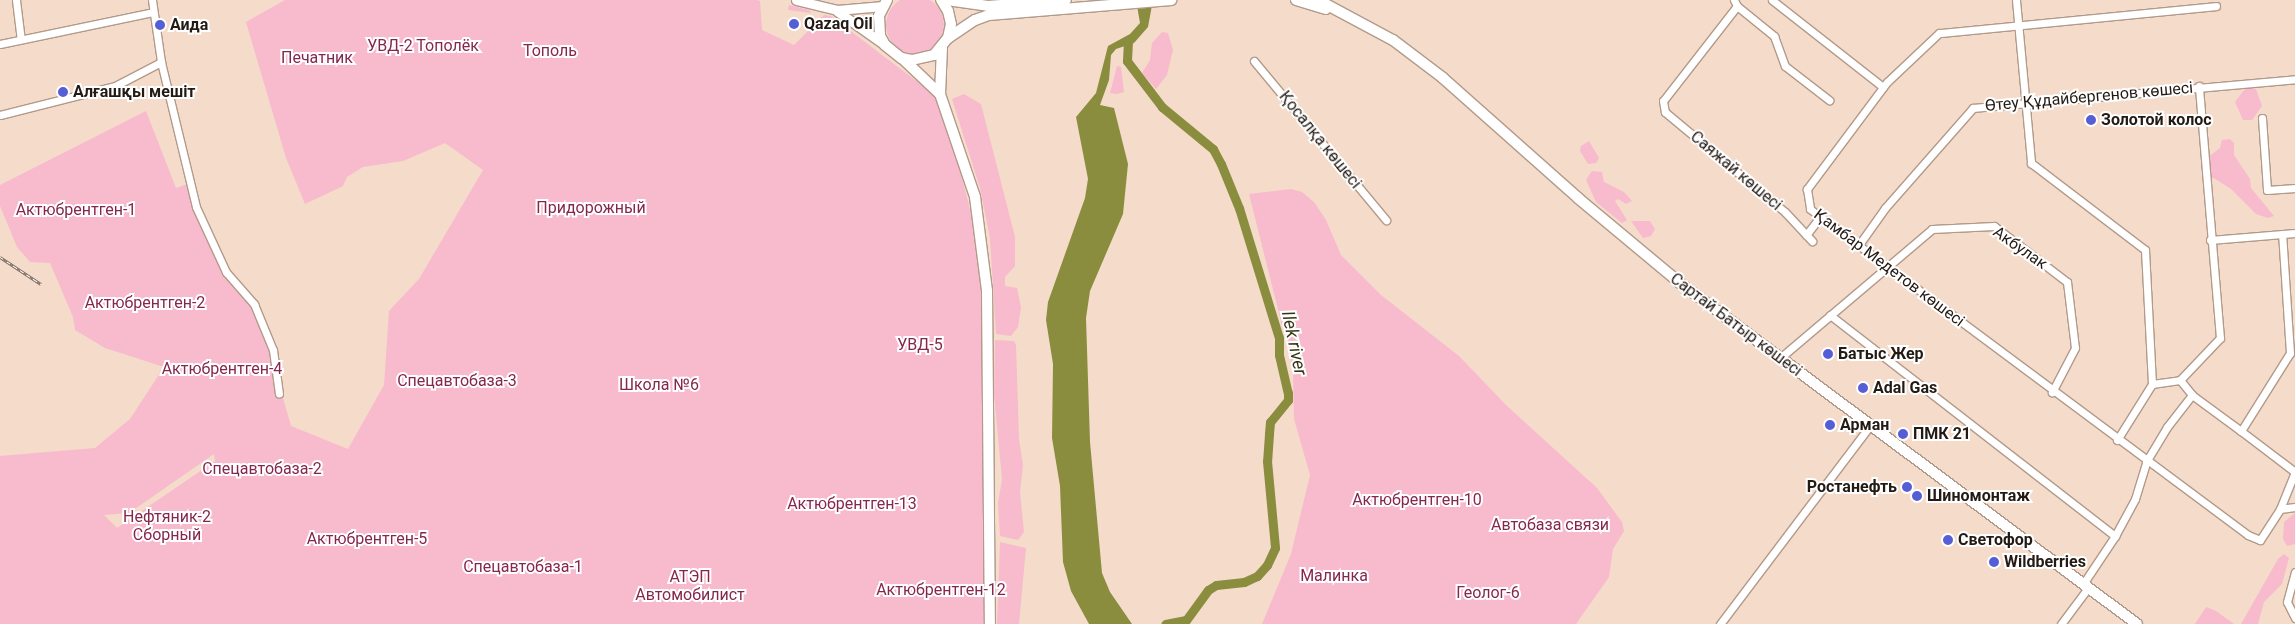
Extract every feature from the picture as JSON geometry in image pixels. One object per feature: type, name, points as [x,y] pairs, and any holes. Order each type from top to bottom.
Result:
[{"type":"highway","points":[[941,0],[948,11],[951,24],[948,38],[942,48],[940,94],[960,147],[982,240],[987,291],[990,624]]},
{"type":"highway","points":[[947,0],[988,6],[1049,6],[1171,0]]},
{"type":"highway","points":[[948,38],[989,15],[1049,6],[1066,0]]},
{"type":"highway","points":[[1296,0],[1346,15]]},
{"type":"highway","points":[[1318,0],[1346,15]]},
{"type":"highway","points":[[1334,0],[1346,15]]},
{"type":"highway","points":[[885,3],[878,26],[885,45],[940,94]]},
{"type":"highway","name":"Сартай Батыр көшесі","points":[[1346,15],[1393,40],[1443,78],[1644,255],[2137,624]]},
{"type":"highway","points":[[901,58],[923,59],[942,48]]},
{"type":"main road","points":[[796,0],[837,10],[885,3]]},
{"type":"main road","points":[[837,10],[885,45]]},
{"type":"street","points":[[16,0],[21,39]]},
{"type":"street","points":[[152,0],[161,62],[196,207],[226,272],[254,304],[273,350],[279,394]]},
{"type":"street","points":[[1772,0],[1883,88]]},
{"type":"street","points":[[2016,0],[2030,163],[2145,250],[2152,384],[2117,440]]},
{"type":"street","points":[[1735,3],[1774,36],[1785,66],[1829,100]]},
{"type":"street","name":"Саяжай көшесі","points":[[1735,3],[1663,101],[1665,112],[1785,212],[1812,241]]},
{"type":"street","name":"Қамбар Медетов көшесі","points":[[2216,6],[2019,27],[1939,33],[1883,88],[1807,189],[1810,209],[1820,217],[2146,462],[2254,539],[2260,540],[2280,509]]},
{"type":"street","points":[[0,44],[153,12]]},
{"type":"street","name":"Қосалқа көшесі","points":[[1254,61],[1386,220]]},
{"type":"street","points":[[0,115],[115,86],[161,62]]},
{"type":"street","name":"Өтеу Құдайбергенов көшесі","points":[[1858,246],[1885,208],[1973,108],[2199,86],[2295,79]]},
{"type":"street","points":[[2152,384],[2180,380],[2220,338],[2210,240],[2199,86]]},
{"type":"street","points":[[2262,118],[2267,190],[2295,188]]},
{"type":"street","points":[[1806,235],[1820,217]]},
{"type":"street","name":"Акбулак","points":[[1780,358],[1932,229],[1994,226],[2067,282],[2075,348],[2052,392]]},
{"type":"street","points":[[2210,240],[2295,233]]},
{"type":"street","points":[[2241,431],[2290,353],[2282,234]]},
{"type":"street","points":[[1830,315],[2115,536]]},
{"type":"street","points":[[2180,380],[2192,395],[2295,472],[2280,509],[2295,507]]},
{"type":"street","points":[[2061,624],[2086,586],[2135,499],[2146,462],[2166,427],[2192,395]]},
{"type":"street","points":[[1720,624],[1870,426]]},
{"type":"street","points":[[2295,572],[2287,602],[2295,618]]},
{"type":"green space","points":[[915,-4],[926,-2],[939,9],[944,25],[942,36],[931,49],[915,54],[904,52],[891,41],[886,25],[888,14],[899,1]]},
{"type":"green space","points":[[285,0],[757,0],[760,1],[762,30],[794,45],[824,15],[831,16],[936,96],[955,149],[978,242],[982,292],[984,624],[0,624],[0,456],[95,448],[130,419],[164,367],[105,348],[75,330],[73,317],[50,263],[30,262],[17,247],[0,206],[0,185],[146,111],[176,188],[190,183],[196,207],[226,269],[249,304],[265,335],[291,426],[348,449],[384,385],[389,311],[419,279],[483,170],[445,143],[403,161],[363,167],[347,177],[343,186],[305,204],[286,158],[246,22]],"holes":[[[214,454],[215,461],[117,528],[104,515],[129,513]]]},
{"type":"green space","points":[[789,5],[809,10],[811,13],[788,10]]},
{"type":"green space","points":[[1162,32],[1168,33],[1173,50],[1167,75],[1156,89],[1142,73],[1150,60],[1152,43]]},
{"type":"green space","points":[[1117,66],[1121,67],[1124,92],[1117,94],[1110,93]]},
{"type":"green space","points":[[2247,86],[2256,89],[2262,106],[2252,120],[2243,120],[2235,102]]},
{"type":"green space","points":[[964,94],[981,104],[1015,237],[1015,266],[1005,277],[1005,286],[1017,288],[1021,307],[1018,327],[1011,336],[996,334],[990,238],[980,188],[952,99]]},
{"type":"green space","points":[[2230,139],[2234,143],[2234,155],[2250,179],[2251,188],[2274,216],[2268,218],[2256,214],[2231,189],[2212,177],[2207,166],[2208,157],[2220,148],[2222,140]]},
{"type":"green space","points":[[1589,141],[1599,158],[1596,163],[1588,164],[1580,151],[1581,146]]},
{"type":"green space","points":[[1592,171],[1602,172],[1604,182],[1624,192],[1632,201],[1626,204],[1618,199],[1615,201],[1627,220],[1622,223],[1596,202],[1586,180]]},
{"type":"green space","points":[[1291,189],[1302,192],[1314,202],[1326,220],[1341,255],[1381,295],[1459,356],[1506,405],[1597,488],[1622,522],[1624,531],[1613,549],[1609,577],[1576,624],[1262,624],[1291,554],[1310,475],[1294,419],[1293,369],[1249,194]]},
{"type":"green space","points":[[1631,221],[1650,221],[1655,229],[1651,236],[1643,238]]},
{"type":"green space","points":[[995,340],[1014,341],[1016,345],[1019,439],[1023,465],[1020,492],[1024,532],[1018,540],[1000,536],[998,503],[1002,479],[994,395]]},
{"type":"green space","points":[[2295,513],[2295,544],[2287,546],[2283,539],[2284,522]]},
{"type":"green space","points":[[1000,542],[1026,548],[1019,624],[997,624]]},
{"type":"green space","points":[[2284,554],[2289,558],[2282,584],[2264,602],[2258,624],[2241,624],[2278,559]]},
{"type":"green space","points":[[2206,607],[2216,611],[2234,624],[2195,624]]},
{"type":"shaded area","points":[[1136,0],[1153,0],[1148,27],[1134,43],[1116,49],[1111,55],[1109,80],[1100,105],[1114,108],[1128,164],[1123,214],[1090,291],[1086,318],[1090,442],[1102,573],[1110,592],[1132,624],[1089,624],[1071,591],[1063,562],[1060,486],[1052,438],[1053,364],[1046,320],[1048,302],[1085,198],[1088,179],[1076,117],[1096,93],[1108,46],[1130,34],[1140,23]]},
{"type":"waterway","name":"Ilek river","points":[[1128,41],[1127,61],[1162,107],[1213,149],[1221,164],[1239,208],[1279,338],[1279,355],[1288,393],[1288,400],[1270,422],[1267,461],[1275,548],[1267,565],[1257,576],[1244,582],[1216,585],[1208,590],[1186,620],[1165,624]]},
{"type":"railway","points":[[0,257],[41,284]]},
{"type":"place","name":"Qazaq Oil","points":[[794,24]]},
{"type":"place","name":"Аида","points":[[160,25]]},
{"type":"place","name":"Алғашқы мешіт","points":[[63,92]]},
{"type":"place","name":"Золотой колос","points":[[2091,120]]},
{"type":"place","name":"Батыс Жер","points":[[1828,354]]},
{"type":"place","name":"Adal Gas","points":[[1863,388]]},
{"type":"place","name":"Арман","points":[[1830,425]]},
{"type":"place","name":"ПМК 21","points":[[1903,434]]},
{"type":"place","name":"Ростанефть","points":[[1907,487]]},
{"type":"place","name":"Шиномонтаж","points":[[1917,496]]},
{"type":"place","name":"Светофор","points":[[1948,540]]},
{"type":"place","name":"Wildberries","points":[[1994,562]]},
{"type":"park label","name":"УВД-2 Тополёк","points":[[423,46]]},
{"type":"park label","name":"Тополь","points":[[550,51]]},
{"type":"park label","name":"Печатник","points":[[317,58]]},
{"type":"park label","name":"Придорожный","points":[[591,208]]},
{"type":"park label","name":"Актюбрентген-1","points":[[76,210]]},
{"type":"park label","name":"Актюбрентген-2","points":[[145,303]]},
{"type":"park label","name":"УВД-5","points":[[920,345]]},
{"type":"park label","name":"Актюбрентген-4","points":[[222,369]]},
{"type":"park label","name":"Спецавтобаза-3","points":[[457,381]]},
{"type":"park label","name":"Школа №6","points":[[659,385]]},
{"type":"park label","name":"Спецавтобаза-2","points":[[262,469]]},
{"type":"park label","name":"Актюбрентген-10","points":[[1417,500]]},
{"type":"park label","name":"Актюбрентген-13","points":[[852,504]]},
{"type":"park label","name":"Автобаза связи","points":[[1550,525]]},
{"type":"park label","name":"Нефтяник-2 Сборный","points":[[167,526]]},
{"type":"park label","name":"Актюбрентген-5","points":[[367,539]]},
{"type":"park label","name":"Спецавтобаза-1","points":[[523,567]]},
{"type":"park label","name":"Малинка","points":[[1334,576]]},
{"type":"park label","name":"АТЭП Автомобилист","points":[[690,586]]},
{"type":"park label","name":"Актюбрентген-12","points":[[941,590]]},
{"type":"park label","name":"Геолог-6","points":[[1488,593]]}]
